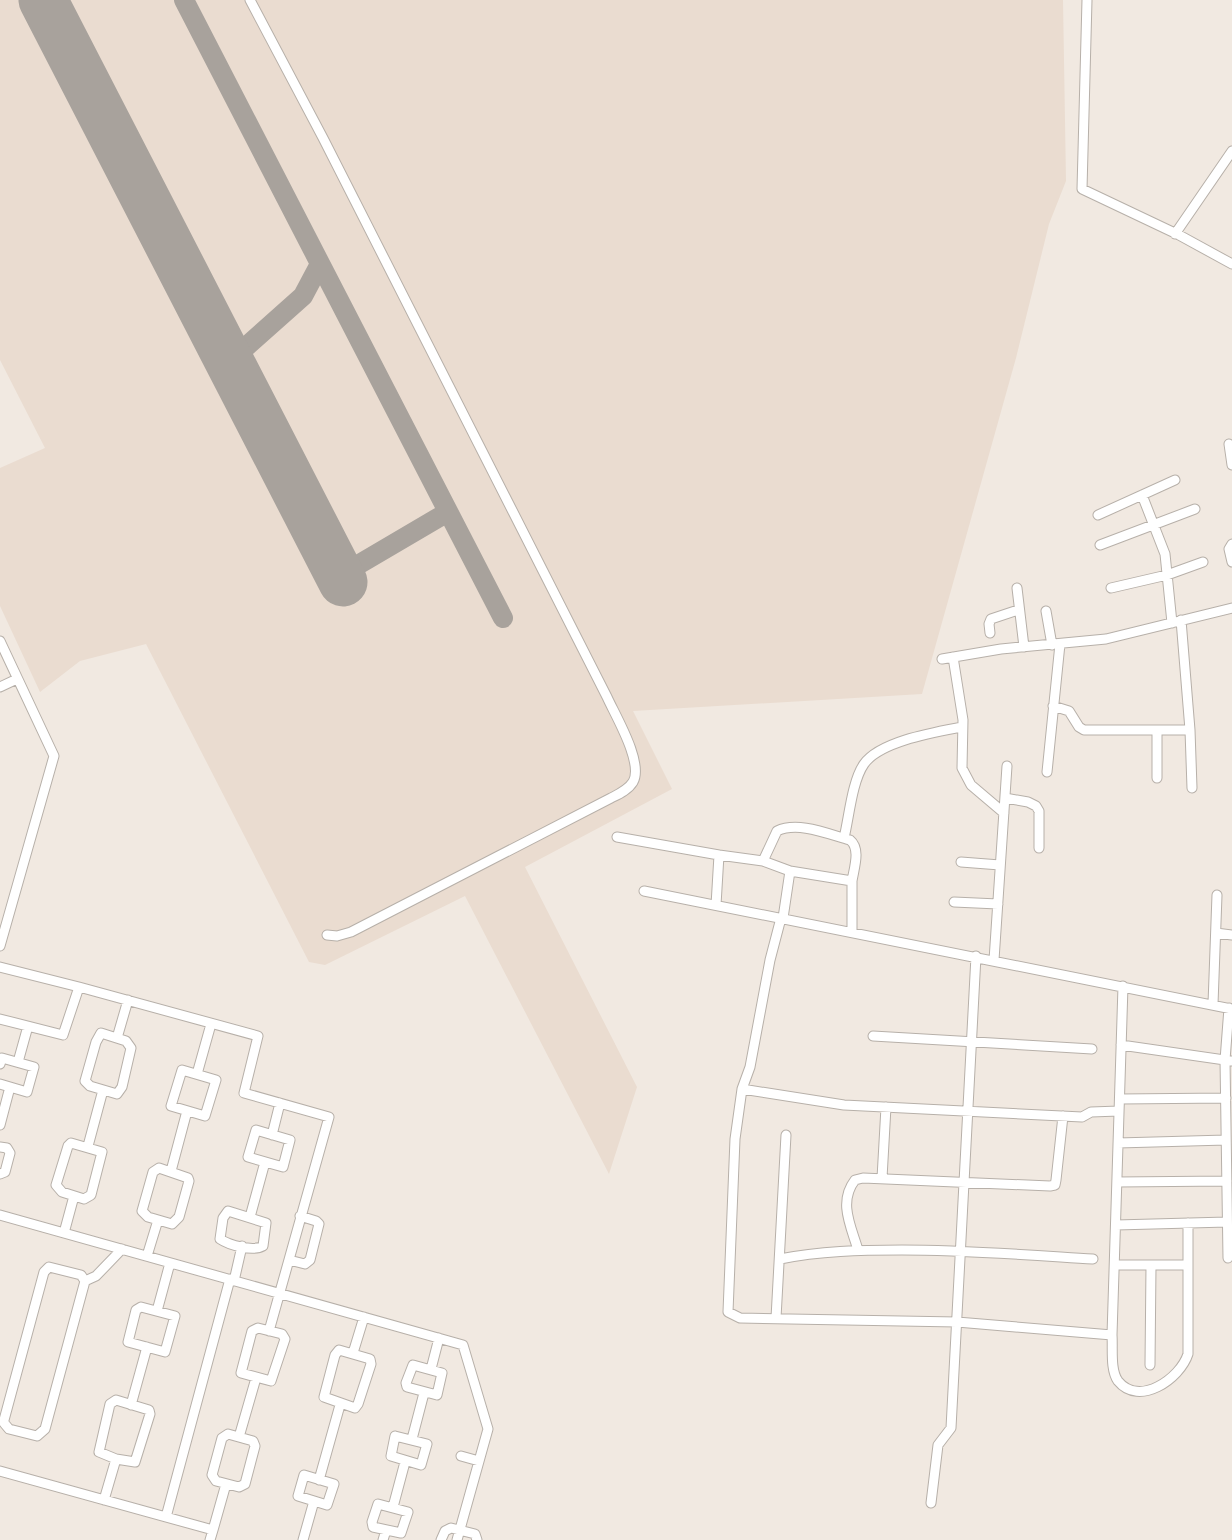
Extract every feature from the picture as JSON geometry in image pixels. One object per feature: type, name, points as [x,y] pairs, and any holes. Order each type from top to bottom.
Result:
[{"type":"street","points":[[250,0],[332,155],[603,688],[630,746],[636,765],[634,780],[628,789],[351,932],[337,936],[327,935]]},
{"type":"street","points":[[1087,0],[1082,189],[1232,264]]},
{"type":"street","points":[[1175,234],[1232,151]]},
{"type":"street","points":[[1229,444],[1232,465]]},
{"type":"street","points":[[1098,515],[1175,480]]},
{"type":"street","points":[[1142,495],[1165,554],[1167,575],[1177,622],[1190,730],[1192,788]]},
{"type":"street","points":[[1100,545],[1195,509]]},
{"type":"street","points":[[1232,544],[1229,549],[1232,562]]},
{"type":"street","points":[[1111,588],[1167,575],[1203,562]]},
{"type":"street","points":[[1017,588],[1018,610],[1024,647]]},
{"type":"street","points":[[942,659],[1024,647],[1106,639],[1232,608]]},
{"type":"street","points":[[990,633],[989,624],[991,619],[1018,610]]},
{"type":"street","points":[[1046,612],[1056,644],[1053,706],[1046,772]]},
{"type":"street","points":[[0,641],[54,756],[0,946]]},
{"type":"street","points":[[953,657],[962,727],[962,768],[966,778],[1004,814]]},
{"type":"street","points":[[1,684],[17,679]]},
{"type":"street","points":[[1053,706],[1069,711],[1079,727],[1084,730],[1190,730]]},
{"type":"street","points":[[844,838],[860,771],[870,758],[883,749],[900,743],[962,727]]},
{"type":"street","points":[[1156,778],[1157,730]]},
{"type":"street","points":[[994,960],[1007,766]]},
{"type":"street","points":[[1005,798],[1036,806],[1038,812],[1039,848]]},
{"type":"street","points":[[763,861],[772,838],[777,831],[792,826],[844,838],[854,844],[856,850],[852,881],[852,932]]},
{"type":"street","points":[[617,837],[763,861],[790,871],[852,881]]},
{"type":"street","points":[[716,905],[719,855]]},
{"type":"street","points":[[961,862],[1000,864]]},
{"type":"street","points":[[790,871],[782,918],[770,960],[750,1067],[742,1090],[735,1139],[728,1312],[735,1317],[957,1322],[1112,1335]]},
{"type":"street","points":[[644,891],[1231,1008],[1226,1098],[1226,1140],[1229,1161],[1227,1181],[1229,1219],[1228,1258]]},
{"type":"street","points":[[1213,1004],[1217,895]]},
{"type":"street","points":[[954,902],[998,904]]},
{"type":"street","points":[[1216,933],[1232,934]]},
{"type":"street","points":[[931,1503],[938,1446],[951,1428],[976,956]]},
{"type":"street","points":[[0,967],[258,1036],[244,1093],[329,1116],[269,1331]]},
{"type":"street","points":[[1123,986],[1112,1335],[1115,1373],[1118,1381],[1127,1389],[1140,1392],[1166,1384],[1185,1363],[1188,1354],[1188,1223]]},
{"type":"street","points":[[0,1019],[63,1035],[79,987]]},
{"type":"street","points":[[117,1038],[128,1000]]},
{"type":"street","points":[[198,1074],[211,1024]]},
{"type":"street","points":[[18,1062],[28,1026]]},
{"type":"street","points":[[104,1034],[126,1041],[131,1051],[122,1087],[117,1094],[103,1090],[87,1084],[86,1075],[99,1035],[104,1034]]},
{"type":"street","points":[[873,1036],[1092,1049]]},
{"type":"street","points":[[1121,1045],[1228,1061]]},
{"type":"street","points":[[0,1064],[2,1058],[34,1067],[27,1092],[0,1084]]},
{"type":"street","points":[[182,1070],[198,1074],[216,1080],[205,1116],[171,1106],[182,1070]]},
{"type":"street","points":[[0,1125],[10,1087]]},
{"type":"street","points":[[88,1146],[103,1090]]},
{"type":"street","points":[[742,1090],[844,1105],[1063,1116],[1082,1116],[1091,1112],[1120,1111]]},
{"type":"street","points":[[1120,1098],[1226,1098]]},
{"type":"street","points":[[272,1135],[280,1103]]},
{"type":"street","points":[[882,1178],[886,1107]]},
{"type":"street","points":[[171,1171],[187,1111]]},
{"type":"street","points":[[858,1250],[846,1212],[848,1188],[855,1180],[882,1178],[964,1181],[1044,1187],[1055,1185],[1063,1116]]},
{"type":"street","points":[[256,1130],[272,1135],[290,1140],[282,1167],[248,1157],[256,1130]]},
{"type":"street","points":[[776,1318],[786,1135]]},
{"type":"street","points":[[1118,1143],[1226,1140]]},
{"type":"street","points":[[72,1143],[99,1150],[103,1155],[91,1195],[84,1199],[74,1196],[58,1189],[56,1185],[68,1146],[72,1143]]},
{"type":"street","points":[[0,1147],[7,1148],[10,1153],[5,1172],[0,1174]]},
{"type":"street","points":[[250,1217],[265,1162]]},
{"type":"street","points":[[155,1169],[171,1171],[188,1178],[189,1184],[175,1223],[148,1217],[143,1213],[142,1208],[155,1169]]},
{"type":"street","points":[[1117,1182],[1227,1181]]},
{"type":"street","points":[[64,1233],[74,1196]]},
{"type":"street","points":[[228,1212],[266,1222],[263,1246],[260,1248],[242,1246],[220,1239],[220,1229],[228,1212]]},
{"type":"street","points":[[0,1215],[464,1345],[488,1429],[457,1540]]},
{"type":"street","points":[[289,1260],[305,1264],[310,1260],[319,1224],[316,1221],[300,1216]]},
{"type":"street","points":[[1116,1225],[1188,1223],[1229,1219]]},
{"type":"street","points":[[147,1256],[158,1220]]},
{"type":"street","points":[[166,1517],[242,1246]]},
{"type":"street","points":[[85,1281],[96,1276],[122,1249]]},
{"type":"street","points":[[780,1259],[805,1254],[858,1250],[961,1250],[1093,1259]]},
{"type":"street","points":[[157,1311],[170,1263]]},
{"type":"street","points":[[1115,1265],[1187,1265]]},
{"type":"street","points":[[1150,1365],[1151,1266]]},
{"type":"street","points":[[52,1267],[81,1275],[85,1281],[43,1433],[37,1436],[9,1429],[4,1420],[44,1272],[52,1267]]},
{"type":"street","points":[[138,1308],[157,1311],[175,1316],[165,1352],[130,1344],[128,1340],[138,1308]]},
{"type":"street","points":[[353,1353],[364,1317]]},
{"type":"street","points":[[258,1328],[269,1331],[282,1334],[284,1340],[278,1364],[271,1381],[243,1375],[240,1369],[252,1331],[258,1328]]},
{"type":"street","points":[[431,1369],[439,1338]]},
{"type":"street","points":[[131,1404],[147,1348]]},
{"type":"street","points":[[336,1351],[353,1353],[368,1357],[371,1364],[355,1408],[340,1405],[326,1399],[324,1392],[336,1351]]},
{"type":"street","points":[[415,1365],[442,1374],[436,1395],[424,1392],[407,1387],[411,1367],[415,1365]]},
{"type":"street","points":[[239,1437],[256,1378]]},
{"type":"street","points":[[412,1439],[424,1392]]},
{"type":"street","points":[[116,1400],[131,1404],[150,1410],[137,1460],[132,1462],[116,1459],[99,1452],[110,1404],[116,1400]]},
{"type":"street","points":[[319,1480],[340,1405]]},
{"type":"street","points":[[228,1434],[239,1437],[253,1441],[255,1446],[245,1484],[239,1488],[216,1481],[212,1475],[222,1438],[228,1434]]},
{"type":"street","points":[[396,1436],[412,1439],[425,1443],[428,1447],[421,1465],[406,1462],[392,1457],[390,1454],[396,1436]]},
{"type":"street","points":[[461,1456],[479,1461]]},
{"type":"street","points":[[104,1500],[116,1459]]},
{"type":"street","points":[[393,1507],[406,1462]]},
{"type":"street","points":[[0,1471],[212,1530]]},
{"type":"street","points":[[304,1475],[319,1480],[334,1484],[327,1505],[298,1496],[304,1475]]},
{"type":"street","points":[[210,1540],[226,1484]]},
{"type":"street","points":[[303,1540],[314,1500]]},
{"type":"street","points":[[380,1503],[408,1512],[401,1533],[386,1530],[373,1527],[372,1524],[376,1507],[380,1503]]},
{"type":"street","points":[[441,1540],[447,1529],[475,1534],[476,1540]]},
{"type":"street","points":[[383,1540],[386,1530]]},
{"type":"shaded area","points":[[0,0],[1063,0],[1066,181],[1049,224],[1016,358],[922,694],[633,711],[672,789],[525,867],[637,1087],[609,1174],[465,896],[325,965],[309,962],[146,644],[80,661],[40,692],[0,606],[0,468],[45,448],[0,360]]},
{"type":"taxiway","points":[[184,0],[503,618]]},
{"type":"taxiway","points":[[229,362],[303,296],[320,264]]},
{"type":"taxiway","points":[[339,576],[448,512]]},
{"type":"runway","points":[[43,0],[343,582]]}]
